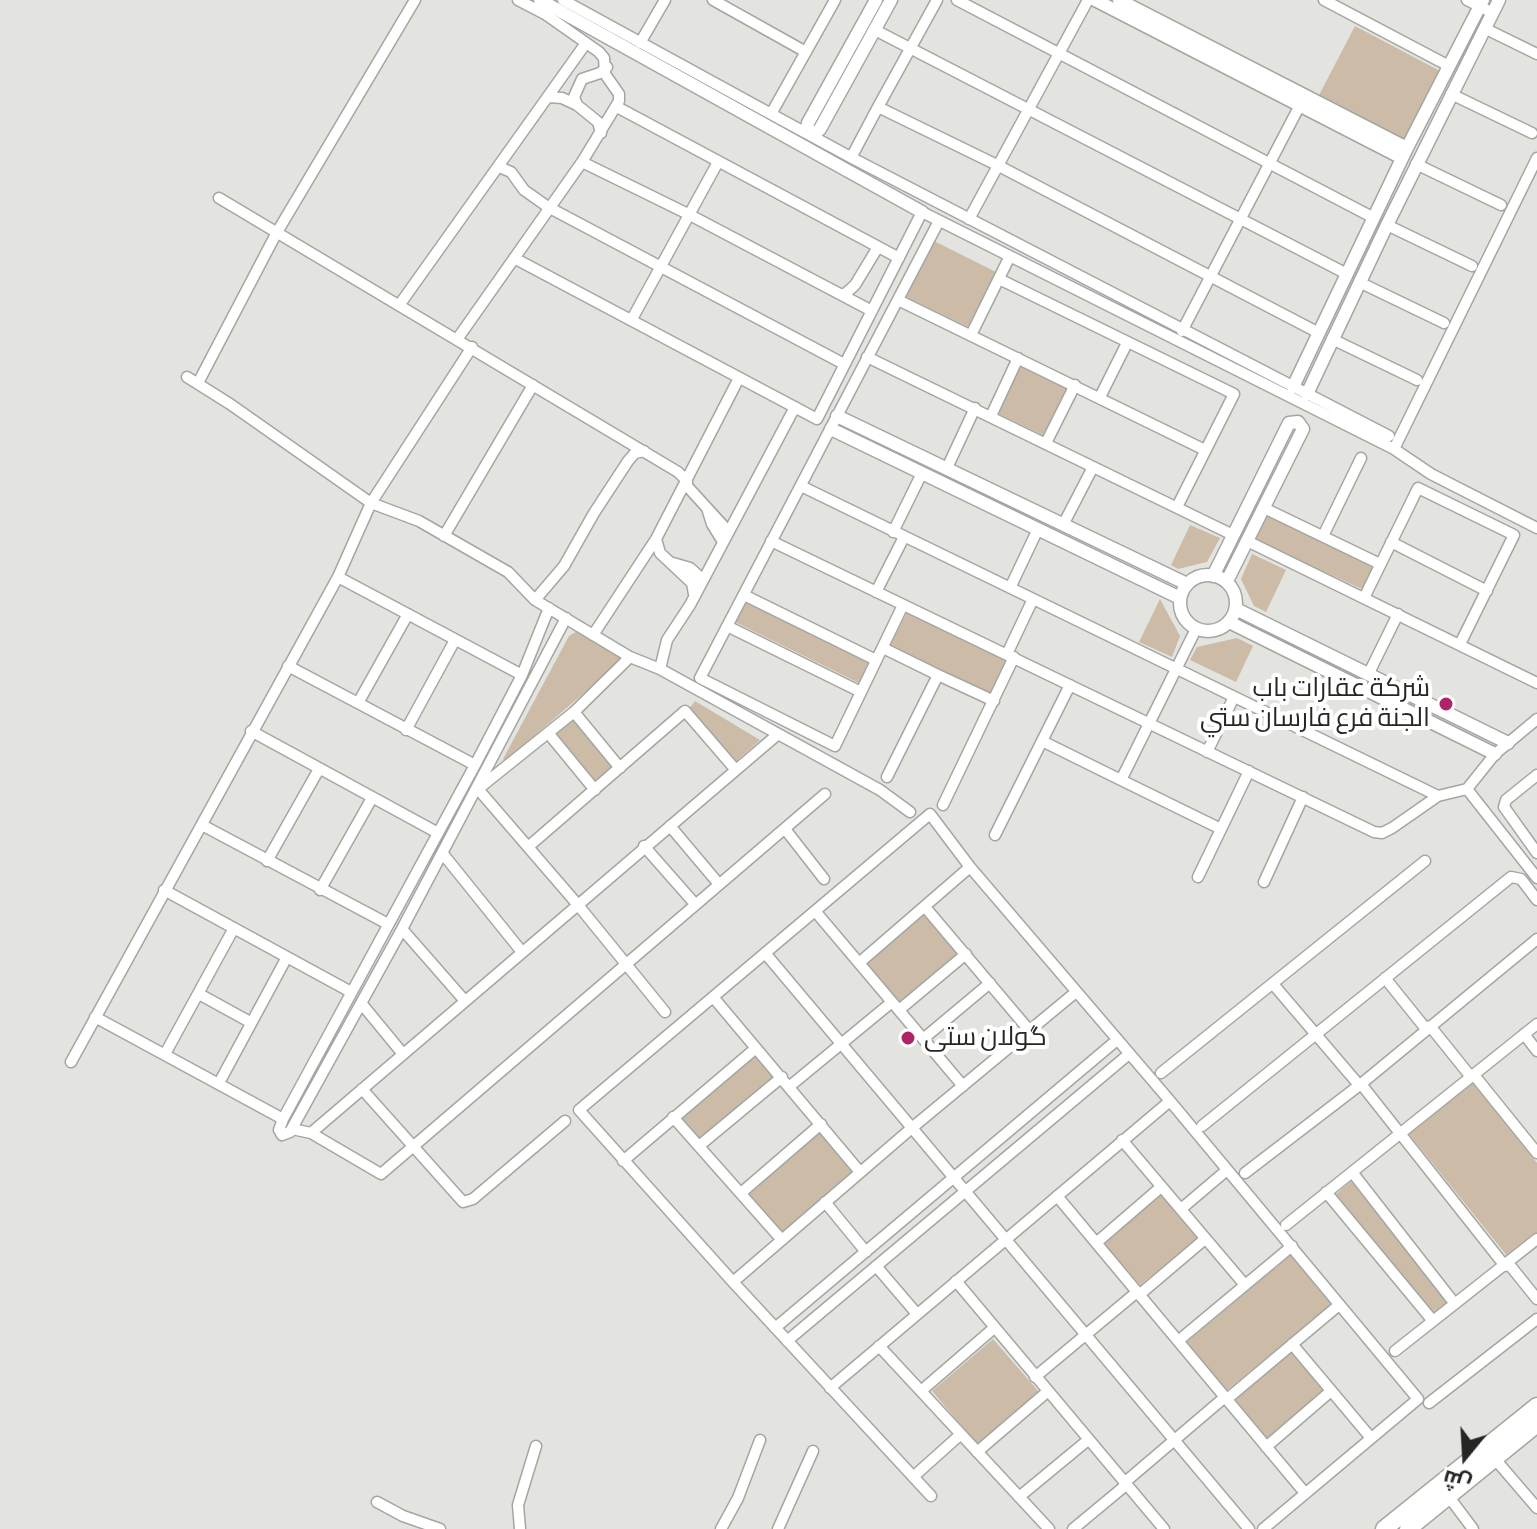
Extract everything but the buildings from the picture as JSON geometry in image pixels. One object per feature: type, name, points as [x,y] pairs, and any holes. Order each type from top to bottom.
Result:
[{"type":"main road","points":[[1408,1529],[1449,1497],[1519,1430],[1537,1406]]},
{"type":"main road","points":[[1519,1430],[1537,1424]]},
{"type":"main road","points":[[1384,1529],[1497,1451]]},
{"type":"street","points":[[198,383],[276,234],[415,0]]},
{"type":"street","points":[[458,338],[617,107],[619,94],[605,74],[604,58],[518,0]]},
{"type":"street","points":[[540,0],[922,212],[1394,449],[1431,474],[1537,528]]},
{"type":"street","points":[[563,0],[854,159],[1389,436]]},
{"type":"street","points":[[640,43],[665,0]]},
{"type":"street","points":[[713,0],[806,52]]},
{"type":"street","points":[[771,114],[835,0]]},
{"type":"street","points":[[876,0],[808,123],[811,132],[816,133],[820,129],[891,0]]},
{"type":"street","points":[[854,159],[852,156],[937,0]]},
{"type":"street","points":[[957,0],[1374,218]]},
{"type":"street","points":[[969,219],[1088,0]]},
{"type":"street","points":[[1095,0],[1208,53],[1405,153]]},
{"type":"street","points":[[1119,0],[1299,107],[1405,153]]},
{"type":"street","points":[[1324,0],[1449,66]]},
{"type":"street","points":[[1467,0],[1481,3],[1493,13]]},
{"type":"street","points":[[1307,394],[1416,164],[1499,0]]},
{"type":"street","points":[[1293,387],[1481,3]]},
{"type":"street","points":[[1486,29],[1537,54]]},
{"type":"street","points":[[875,30],[1347,274]]},
{"type":"street","points":[[400,304],[586,43]]},
{"type":"street","points":[[560,79],[571,76],[582,79],[600,73],[606,67]]},
{"type":"street","points":[[577,105],[575,90],[582,79]]},
{"type":"street","points":[[1451,94],[1532,133]]},
{"type":"street","points":[[548,97],[562,98],[577,105],[598,122],[601,133]]},
{"type":"street","points":[[617,107],[899,258]]},
{"type":"street","points":[[878,107],[997,165],[1319,333]]},
{"type":"street","points":[[1182,331],[1299,107]]},
{"type":"street","points":[[1394,449],[1537,158]]},
{"type":"street","points":[[582,162],[872,311]]},
{"type":"street","points":[[632,319],[718,162]]},
{"type":"street","points":[[1416,164],[1501,205]]},
{"type":"street","points":[[499,167],[511,172],[524,190],[548,207],[844,364]]},
{"type":"street","points":[[219,198],[678,472],[728,531]]},
{"type":"street","points":[[514,258],[817,419],[922,212]]},
{"type":"street","points":[[903,605],[835,746],[700,678],[939,221]]},
{"type":"street","points":[[1387,225],[1472,266]]},
{"type":"street","points":[[840,294],[845,294],[855,285],[878,247]]},
{"type":"street","points":[[1360,248],[1373,254]]},
{"type":"street","points":[[971,335],[1009,258]]},
{"type":"street","points":[[999,279],[1234,394],[1177,507]]},
{"type":"street","points":[[1359,282],[1444,323]]},
{"type":"street","points":[[898,300],[1205,450]]},
{"type":"street","points":[[1332,339],[1417,380]]},
{"type":"street","points":[[1100,397],[1127,343]]},
{"type":"street","points":[[71,1062],[338,577],[371,503],[472,347]]},
{"type":"street","points":[[867,357],[1233,535]]},
{"type":"street","points":[[991,416],[1018,358]]},
{"type":"street","points":[[187,377],[371,503],[419,521],[508,572],[535,600],[593,635],[880,790],[910,812]]},
{"type":"street","points":[[593,635],[656,539],[739,378]]},
{"type":"street","points":[[444,536],[533,385]]},
{"type":"street","points":[[1046,443],[1075,385]]},
{"type":"street","points":[[660,669],[663,649],[693,600],[795,407]]},
{"type":"street","points":[[947,468],[975,408]]},
{"type":"street","points":[[837,416],[1187,584]]},
{"type":"street","points":[[1213,576],[1289,423],[1298,422],[1303,429],[1227,581]]},
{"type":"street","points":[[831,429],[1180,598]]},
{"type":"street","points":[[535,600],[564,566],[628,461],[635,453],[644,451]]},
{"type":"street","points":[[1323,536],[1361,458]]},
{"type":"street","points":[[1063,525],[1093,467]]},
{"type":"street","points":[[893,532],[922,473]]},
{"type":"street","points":[[801,486],[1438,796]]},
{"type":"street","points":[[1364,598],[1418,488],[1514,535],[1460,644]]},
{"type":"street","points":[[707,506],[712,524],[723,542]]},
{"type":"street","points":[[1264,508],[1380,564]]},
{"type":"street","points":[[1010,588],[1038,529]]},
{"type":"street","points":[[876,592],[904,537]]},
{"type":"street","points":[[656,539],[660,553],[692,583],[693,600]]},
{"type":"street","points":[[771,541],[1374,832],[1382,833],[1438,796],[1467,789],[1495,754],[1537,719]]},
{"type":"street","points":[[1247,541],[1537,683]]},
{"type":"street","points":[[1391,542],[1487,591]]},
{"type":"street","points":[[671,562],[690,568],[700,577],[701,584]]},
{"type":"street","points":[[1203,575],[1213,576],[1227,581],[1235,597],[1236,609],[1229,622],[1217,630],[1196,629],[1181,613],[1180,598],[1187,584],[1203,575]]},
{"type":"street","points":[[338,577],[522,675]]},
{"type":"street","points":[[744,595],[876,660]]},
{"type":"street","points":[[943,805],[994,701],[1033,599]]},
{"type":"street","points":[[549,608],[522,675],[283,1119],[280,1134],[287,1135],[292,1129],[478,789],[566,618]]},
{"type":"street","points":[[1236,609],[1508,743]]},
{"type":"street","points":[[358,703],[408,614]]},
{"type":"street","points":[[1368,675],[1398,614]]},
{"type":"street","points":[[1229,622],[1495,754]]},
{"type":"street","points":[[727,626],[861,692]]},
{"type":"street","points":[[1121,780],[1196,629]]},
{"type":"street","points":[[406,730],[455,640]]},
{"type":"street","points":[[883,648],[994,701]]},
{"type":"street","points":[[478,789],[549,734],[630,657]]},
{"type":"street","points":[[288,666],[475,765]]},
{"type":"street","points":[[887,777],[938,675]]},
{"type":"street","points":[[995,835],[1070,685]]},
{"type":"street","points":[[1207,752],[1234,697]]},
{"type":"street","points":[[528,847],[685,711],[735,769]]},
{"type":"street","points":[[574,712],[620,768]]},
{"type":"street","points":[[251,731],[438,833]]},
{"type":"street","points":[[549,734],[595,790]]},
{"type":"street","points":[[311,1133],[777,735]]},
{"type":"street","points":[[1042,741],[1221,829]]},
{"type":"street","points":[[267,861],[319,769]]},
{"type":"street","points":[[1198,877],[1249,771]]},
{"type":"street","points":[[1537,775],[1506,800],[1504,807],[1537,853]]},
{"type":"street","points":[[478,789],[665,1012]]},
{"type":"street","points":[[1467,789],[1537,878]]},
{"type":"street","points":[[292,1129],[311,1133],[381,1174],[825,794]]},
{"type":"street","points":[[1264,882],[1303,797]]},
{"type":"street","points":[[320,890],[372,798]]},
{"type":"street","points":[[931,1496],[579,1110],[930,814],[970,867],[1418,1399],[1263,1529]]},
{"type":"street","points":[[202,825],[388,924]]},
{"type":"street","points":[[670,826],[718,883]]},
{"type":"street","points":[[785,829],[824,879]]},
{"type":"street","points":[[644,846],[695,904]]},
{"type":"street","points":[[443,854],[522,952]]},
{"type":"street","points":[[1161,1073],[1425,861]]},
{"type":"street","points":[[859,963],[970,867]]},
{"type":"street","points":[[1202,1126],[1511,877],[1521,879],[1537,900]]},
{"type":"street","points":[[164,890],[351,992]]},
{"type":"street","points":[[407,890],[419,897]]},
{"type":"street","points":[[925,907],[1029,1030]]},
{"type":"street","points":[[815,911],[963,1086]]},
{"type":"street","points":[[165,1054],[234,928]]},
{"type":"street","points":[[402,929],[465,1001]]},
{"type":"street","points":[[1245,1173],[1360,1084],[1537,939]]},
{"type":"street","points":[[765,953],[1249,1529]]},
{"type":"street","points":[[699,1146],[966,954]]},
{"type":"street","points":[[219,1083],[287,957]]},
{"type":"street","points":[[1385,978],[1537,1153]]},
{"type":"street","points":[[923,1039],[990,983]]},
{"type":"street","points":[[1273,984],[1360,1084],[1537,1299]]},
{"type":"street","points":[[733,1282],[1076,992]]},
{"type":"street","points":[[199,994],[250,1022]]},
{"type":"street","points":[[713,997],[860,1172]]},
{"type":"street","points":[[361,1003],[403,1054]]},
{"type":"street","points":[[95,1017],[283,1119]]},
{"type":"street","points":[[1286,1225],[1537,1024]]},
{"type":"street","points":[[1524,1034],[1537,1051]]},
{"type":"street","points":[[775,1328],[1117,1040]]},
{"type":"street","points":[[623,1161],[756,1048]]},
{"type":"street","points":[[787,1341],[1129,1054]]},
{"type":"street","points":[[362,1089],[458,1199],[468,1202],[565,1121]]},
{"type":"street","points":[[830,1388],[1170,1101]]},
{"type":"street","points":[[673,1117],[781,1239]]},
{"type":"street","points":[[741,1193],[821,1124]]},
{"type":"street","points":[[1122,1140],[1245,1285]]},
{"type":"street","points":[[1181,1209],[1227,1170]]},
{"type":"street","points":[[1352,1172],[1455,1304]]},
{"type":"street","points":[[1096,1243],[1161,1187]]},
{"type":"street","points":[[1326,1192],[1433,1321]]},
{"type":"street","points":[[1057,1196],[1305,1493]]},
{"type":"street","points":[[825,1202],[866,1252]]},
{"type":"street","points":[[1035,1377],[1205,1239]]},
{"type":"street","points":[[1395,1351],[1537,1239]]},
{"type":"street","points":[[1178,1341],[1292,1246]]},
{"type":"street","points":[[876,1266],[917,1314]]},
{"type":"street","points":[[956,1281],[1164,1529]]},
{"type":"street","points":[[1073,1529],[1174,1440],[1339,1305]]},
{"type":"street","points":[[1429,1403],[1537,1319]]},
{"type":"street","points":[[921,1391],[994,1328]]},
{"type":"street","points":[[1292,1344],[1371,1438]]},
{"type":"street","points":[[879,1346],[1049,1529]]},
{"type":"street","points":[[1266,1447],[1331,1391]]},
{"type":"street","points":[[977,1452],[1047,1392]]},
{"type":"street","points":[[913,1477],[961,1434]]},
{"type":"street","points":[[721,1529],[738,1498],[760,1440]]},
{"type":"street","points":[[1019,1497],[1088,1440]]},
{"type":"street","points":[[520,1529],[518,1505],[536,1446]]},
{"type":"street","points":[[778,1529],[813,1451]]},
{"type":"street","points":[[1497,1451],[1537,1508]]},
{"type":"street","points":[[1449,1497],[1473,1529]]},
{"type":"street","points":[[377,1502],[403,1516],[440,1529]]},
{"type":"shaded area","points":[[1355,26],[1440,71],[1404,140],[1318,97]]},
{"type":"shaded area","points":[[934,241],[996,272],[968,327],[906,297]]},
{"type":"shaded area","points":[[1020,365],[1068,389],[1044,436],[997,413]]},
{"type":"shaded area","points":[[1268,514],[1374,566],[1362,589],[1257,541],[1255,538]]},
{"type":"shaded area","points":[[1190,525],[1220,538],[1207,562],[1178,569],[1171,565]]},
{"type":"shaded area","points":[[1252,554],[1286,570],[1266,612],[1254,606],[1241,579]]},
{"type":"shaded area","points":[[1160,599],[1180,636],[1172,657],[1139,642]]},
{"type":"shaded area","points":[[746,600],[870,660],[859,683],[735,622]]},
{"type":"shaded area","points":[[907,612],[1008,660],[991,694],[890,646]]},
{"type":"shaded area","points":[[581,629],[628,655],[505,761],[503,759],[569,636]]},
{"type":"shaded area","points":[[1237,638],[1253,646],[1236,682],[1190,660],[1197,647]]},
{"type":"shaded area","points":[[695,701],[760,740],[735,762],[689,709]]},
{"type":"shaded area","points":[[572,719],[613,768],[596,782],[555,733]]},
{"type":"shaded area","points":[[924,912],[959,953],[900,1002],[865,961]]},
{"type":"shaded area","points":[[757,1053],[776,1076],[699,1141],[680,1118]]},
{"type":"shaded area","points":[[1473,1082],[1537,1163],[1537,1234],[1508,1257],[1409,1134]]},
{"type":"shaded area","points":[[820,1132],[854,1173],[782,1234],[747,1194]]},
{"type":"shaded area","points":[[1351,1181],[1450,1304],[1434,1318],[1335,1195]]},
{"type":"shaded area","points":[[1162,1193],[1199,1237],[1140,1285],[1103,1243]]},
{"type":"shaded area","points":[[1292,1254],[1332,1304],[1227,1390],[1187,1342]]},
{"type":"shaded area","points":[[993,1339],[1039,1392],[977,1444],[932,1391]]},
{"type":"shaded area","points":[[1292,1351],[1326,1391],[1266,1440],[1233,1400]]},
{"type":"place","name":"شرکة عقارات باب الجنة فرع فارسان ستي","points":[[1446,704]]},
{"type":"place","name":"گولان ستی","points":[[908,1038]]}]
